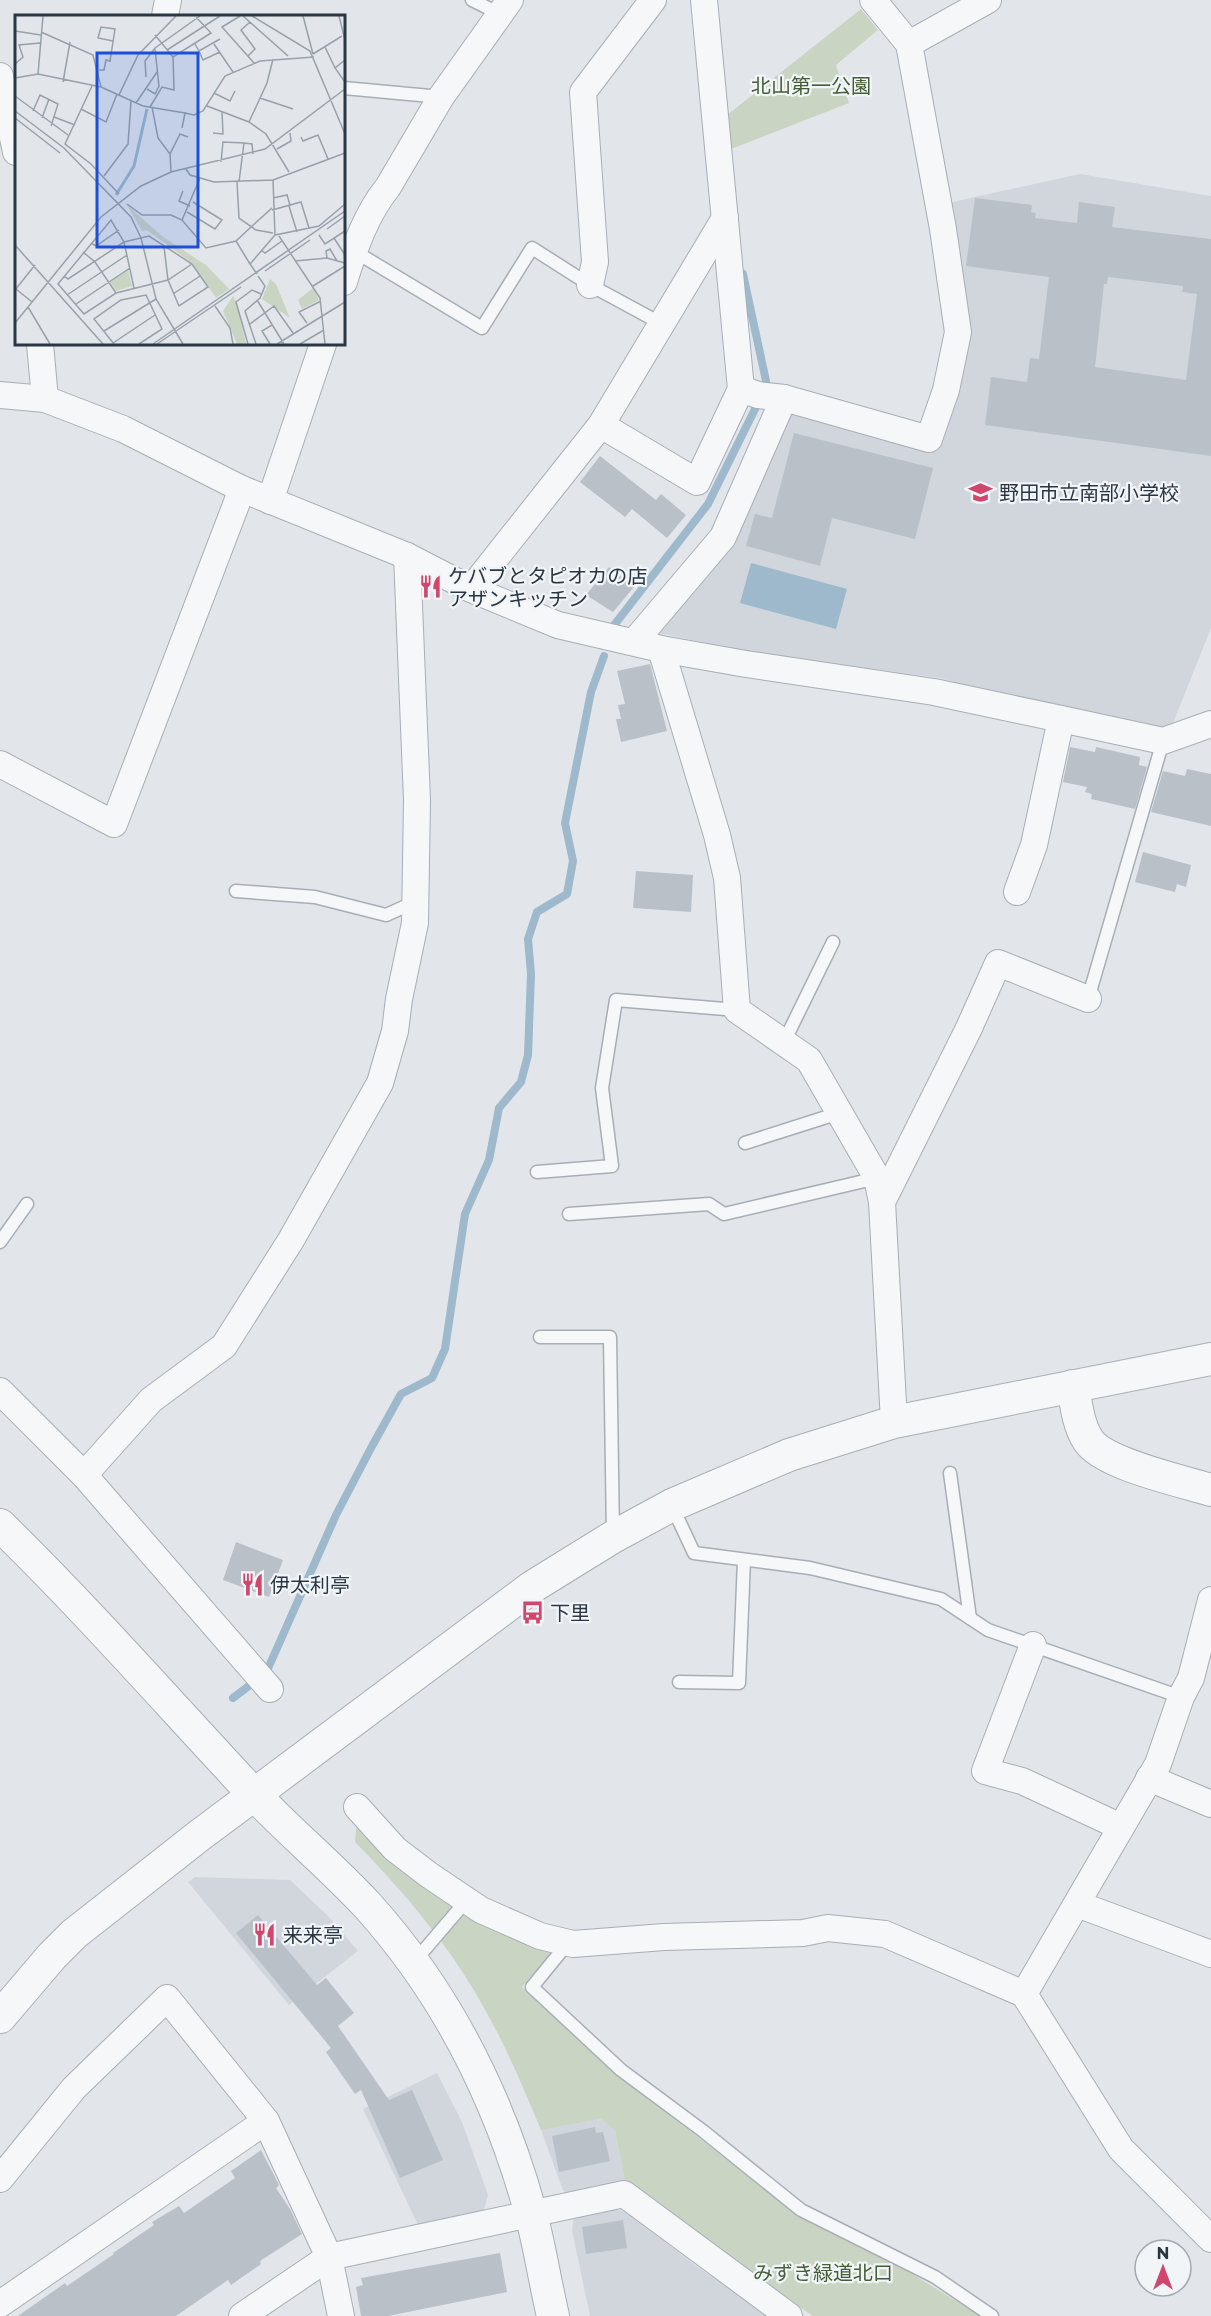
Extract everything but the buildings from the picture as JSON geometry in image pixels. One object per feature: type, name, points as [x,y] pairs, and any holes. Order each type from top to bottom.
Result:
[{"type":"street","points":[[165,15],[168,0]]},
{"type":"street","points":[[590,285],[595,262],[583,92],[653,0]]},
{"type":"street","points":[[601,425],[697,482],[741,389],[704,0]]},
{"type":"street","points":[[741,389],[758,395],[784,398],[929,439],[946,390],[958,332],[943,229],[909,44],[873,0]]},
{"type":"street","points":[[909,44],[988,0]]},
{"type":"street","points":[[345,279],[354,251],[378,200],[388,188],[441,98],[505,7]]},
{"type":"street","points":[[0,76],[15,147]]},
{"type":"street","points":[[471,589],[601,425],[725,218]]},
{"type":"street","points":[[40,345],[45,399]]},
{"type":"street","points":[[270,501],[323,345]]},
{"type":"street","points":[[0,395],[45,399],[123,429],[242,489],[407,556],[471,589],[558,625],[661,649],[934,692],[1163,741],[1211,724]]},
{"type":"street","points":[[634,642],[723,537],[784,398]]},
{"type":"street","points":[[0,764],[114,824],[242,489]]},
{"type":"street","points":[[84,1475],[151,1400],[224,1346],[291,1240],[380,1083],[395,1031],[399,999],[415,923],[417,800],[407,556]]},
{"type":"street","points":[[661,649],[717,835],[727,878],[737,1010],[809,1060],[879,1190],[894,1422]]},
{"type":"street","points":[[1017,892],[1034,845],[1061,718]]},
{"type":"street","points":[[879,1190],[969,1028],[998,963],[1088,999]]},
{"type":"street","points":[[0,2017],[74,1934],[191,1841],[460,1638],[532,1587],[613,1537],[672,1505],[789,1455],[894,1422],[1211,1359]]},
{"type":"street","points":[[1072,1386],[1080,1423],[1096,1450],[1115,1460],[1211,1490]]},
{"type":"street","points":[[0,1391],[84,1475],[270,1689]]},
{"type":"street","points":[[0,1525],[48,1571],[254,1795],[345,1882],[414,1963],[450,2020],[483,2079],[498,2116],[531,2214],[553,2316]]},
{"type":"street","points":[[1024,1994],[1158,1764],[1181,1697],[1191,1678],[1211,1600]]},
{"type":"street","points":[[1033,1645],[985,1771],[1022,1781],[1121,1827]]},
{"type":"street","points":[[1149,1778],[1211,1804]]},
{"type":"street","points":[[357,1808],[395,1849],[466,1900],[481,1910],[540,1936],[573,1944],[664,1936],[803,1933],[828,1928],[885,1934],[1024,1994],[1121,2149],[1211,2239]]},
{"type":"street","points":[[1077,1904],[1211,1954]]},
{"type":"street","points":[[0,2179],[74,2088],[166,1998],[266,2121],[329,2257],[341,2316]]},
{"type":"street","points":[[0,2304],[266,2121]]},
{"type":"street","points":[[242,2316],[329,2257],[624,2194],[789,2316]]},
{"type":"lane","points":[[472,0],[505,7]]},
{"type":"lane","points":[[345,88],[441,98]]},
{"type":"lane","points":[[354,251],[482,328],[532,249],[590,285],[662,324]]},
{"type":"lane","points":[[1088,999],[1163,741]]},
{"type":"lane","points":[[236,891],[315,897],[386,915],[415,902]]},
{"type":"lane","points":[[784,1042],[833,942]]},
{"type":"lane","points":[[537,1172],[612,1166],[602,1088],[616,1000],[737,1010]]},
{"type":"lane","points":[[745,1143],[839,1113]]},
{"type":"lane","points":[[569,1214],[710,1204],[724,1214],[879,1190]]},
{"type":"lane","points":[[0,1242],[27,1204]]},
{"type":"lane","points":[[540,1337],[610,1337],[613,1537]]},
{"type":"lane","points":[[950,1473],[970,1618]]},
{"type":"lane","points":[[672,1505],[694,1553],[810,1568],[941,1599],[988,1630],[1181,1697]]},
{"type":"lane","points":[[680,1682],[739,1683],[744,1560]]},
{"type":"lane","points":[[414,1963],[466,1900]]},
{"type":"lane","points":[[568,1943],[532,1987],[621,2070],[703,2131],[801,2210],[935,2277],[992,2316]]},
{"type":"shaded area","name":"野田市立南部小学校","points":[[1080,174],[1211,196],[1211,628],[1171,728],[1075,716],[940,678],[755,653],[653,632],[786,410],[934,447],[965,330],[948,203]]},
{"type":"shaded area","points":[[195,1877],[290,1880],[328,1916],[358,1951],[289,2005],[188,1882]]},
{"type":"shaded area","points":[[437,2073],[462,2122],[488,2195],[483,2213],[419,2227],[363,2109]]},
{"type":"shaded area","points":[[601,2119],[615,2131],[625,2181],[568,2194],[563,2190],[541,2130]]},
{"type":"shaded area","points":[[612,2209],[624,2211],[699,2268],[769,2316],[590,2316],[572,2230],[574,2217]]},
{"type":"green space","name":"北山第一公園","points":[[861,9],[878,30],[836,65],[849,103],[726,151],[722,119]]},
{"type":"green space","name":"みずき緑道北口","points":[[357,1818],[550,1951],[549,1956],[522,1987],[614,2073],[789,2207],[912,2274],[981,2316],[813,2316],[714,2249],[625,2181],[615,2131],[601,2119],[541,2130],[503,2044],[476,1993],[445,1947],[411,1903],[355,1842]]},
{"type":"water","points":[[751,563],[847,589],[836,629],[740,603]]},
{"type":"waterway","points":[[743,274],[766,381]]},
{"type":"waterway","points":[[615,624],[708,504],[757,405]]},
{"type":"waterway","points":[[233,1698],[266,1673],[336,1515],[371,1448],[401,1394],[432,1378],[445,1349],[465,1214],[489,1160],[499,1108],[521,1082],[528,1055],[531,974],[528,939],[537,912],[567,894],[573,861],[565,823],[591,692],[604,656]]},
{"type":"place","name":"野田市立南部小学校","points":[[981,493]]},
{"type":"place","name":"ケバブとタピオカの店 アザンキッチン","points":[[430,587]]},
{"type":"place","name":"伊太利亭","points":[[252,1585]]},
{"type":"place","name":"下里","points":[[532,1613]]},
{"type":"place","name":"来来亭","points":[[265,1935]]}]
